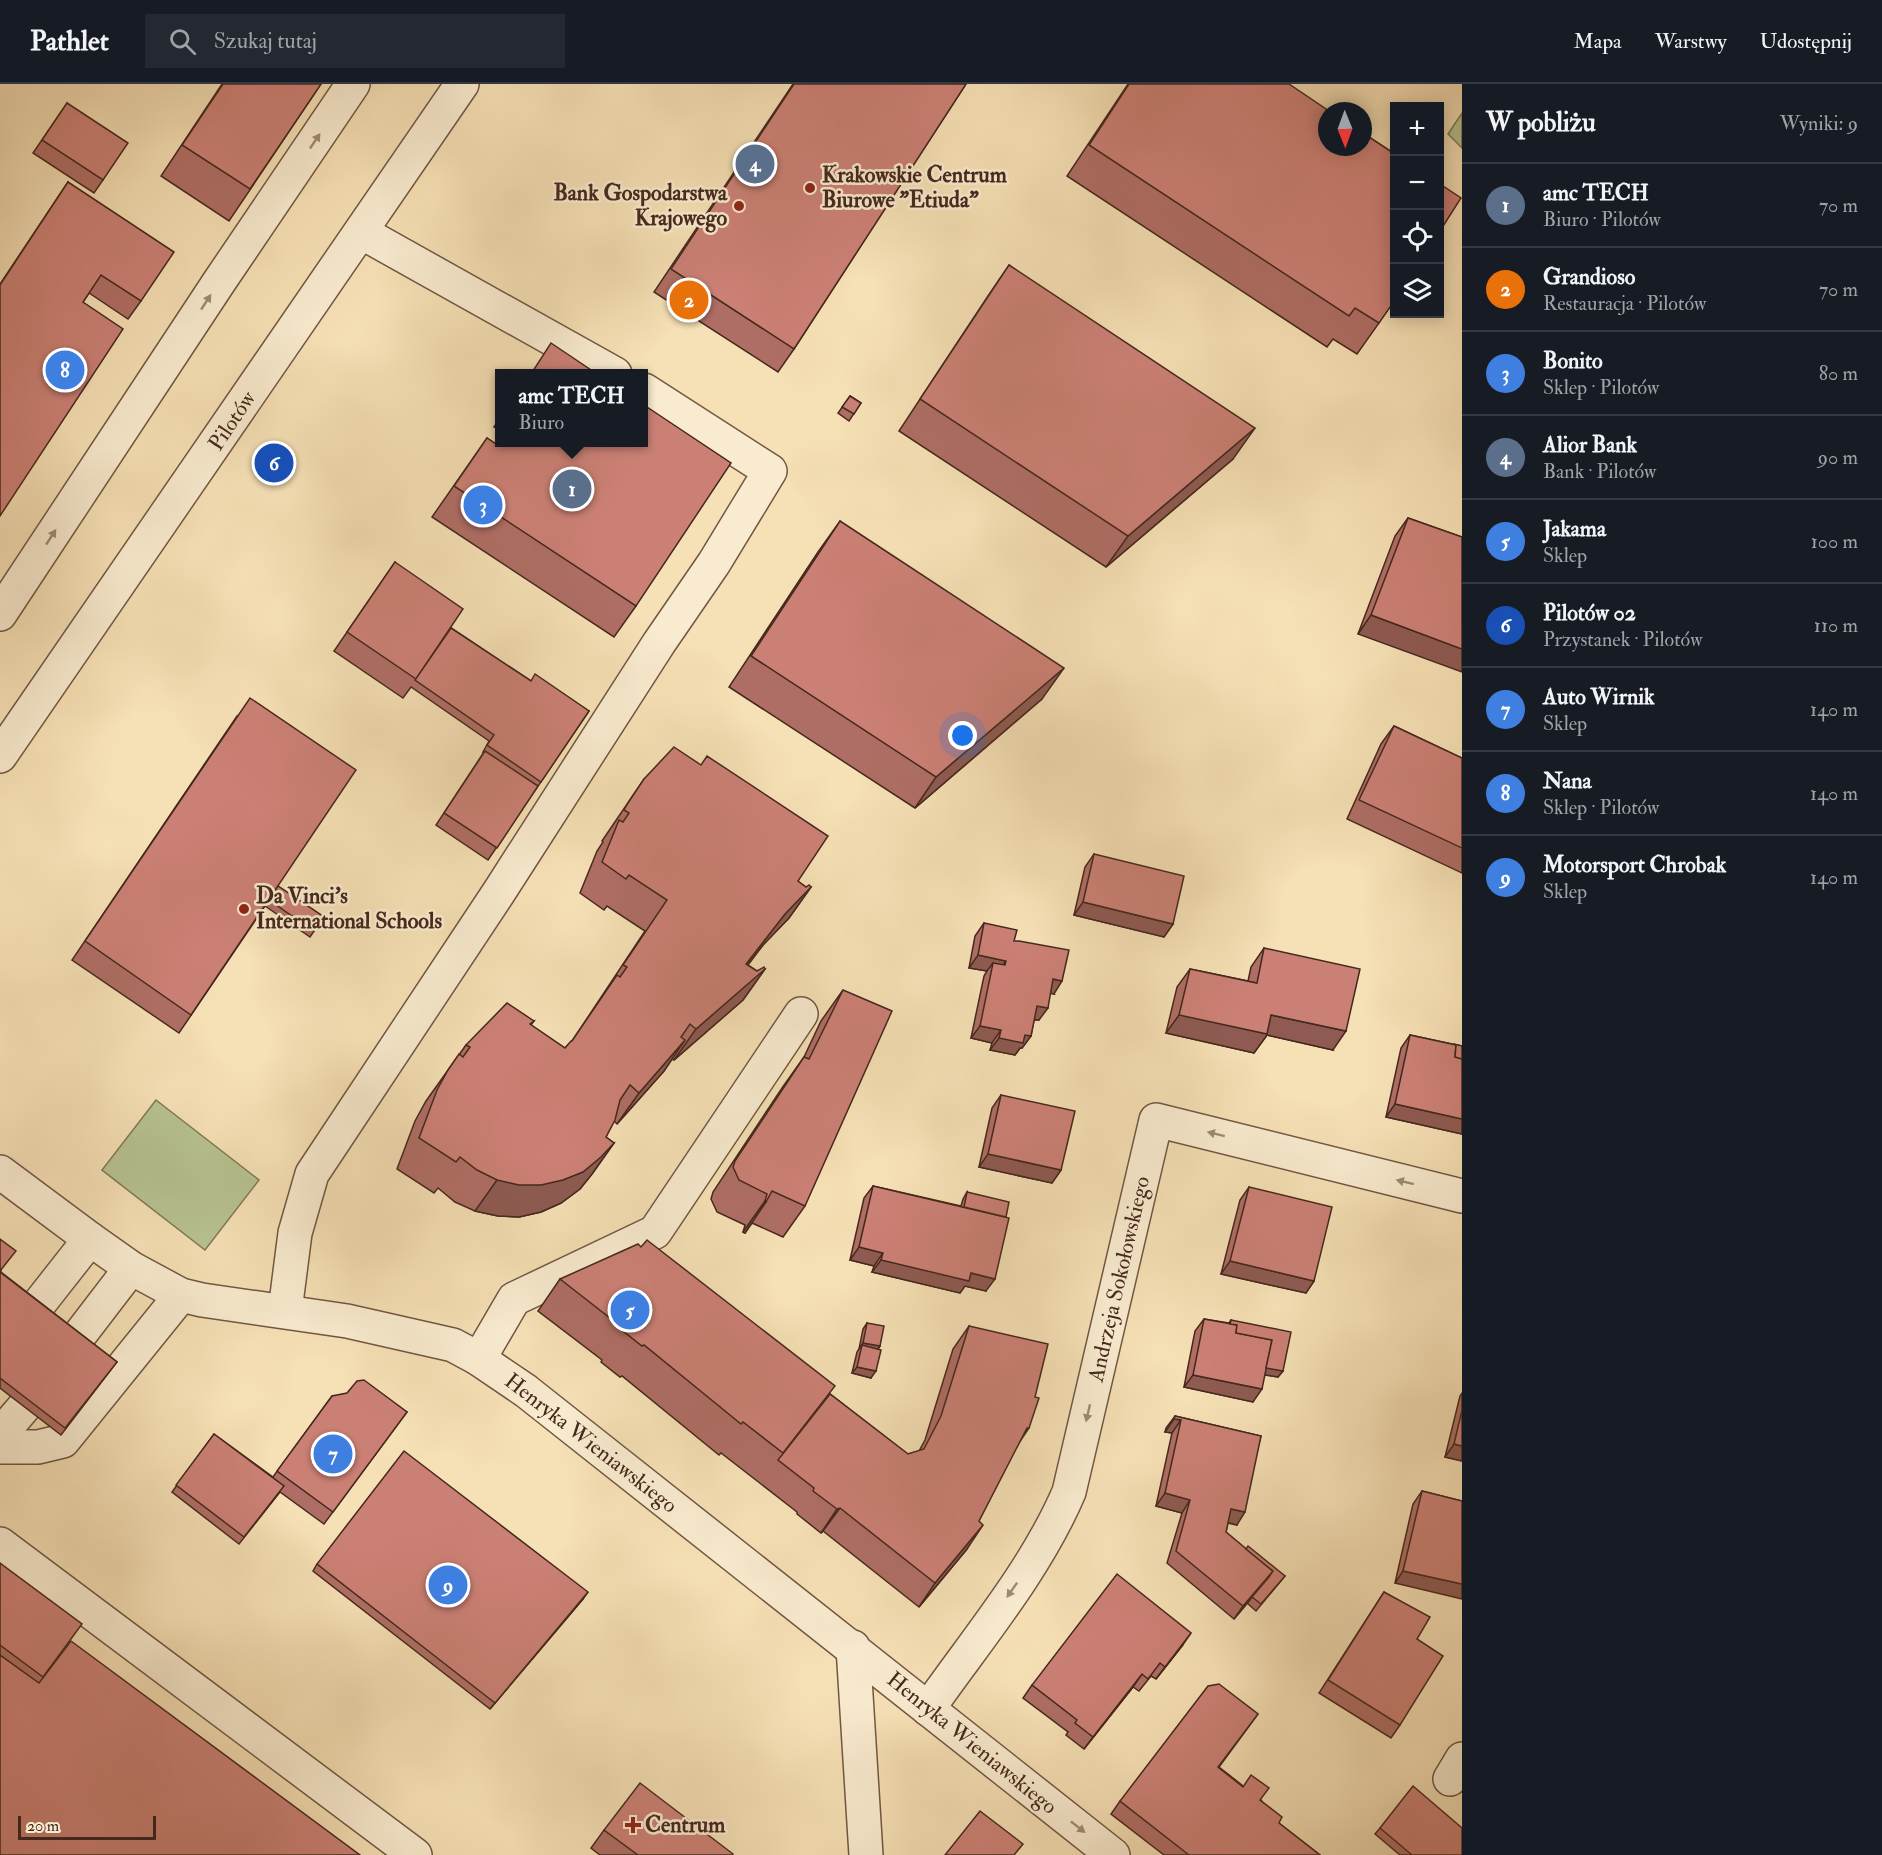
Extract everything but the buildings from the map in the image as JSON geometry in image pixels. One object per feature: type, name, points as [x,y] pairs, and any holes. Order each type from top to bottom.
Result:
[{"type":"street","points":[[0,614],[353,84]]},
{"type":"street","name":"Pilotów","points":[[0,756],[462,84]]},
{"type":"street","points":[[361,232],[606,369]]},
{"type":"street","points":[[285,1311],[295,1233],[312,1174],[659,643],[714,563],[770,471],[648,393]]},
{"type":"street","points":[[479,1359],[514,1299],[655,1232],[801,1014]]},
{"type":"street","name":"Andrzeja Sokołowskiego","points":[[928,1710],[1040,1550],[1069,1492],[1156,1119],[1462,1196]]},
{"type":"street","name":"Henryka Wieniawskiego","points":[[0,1172],[131,1268],[181,1294],[202,1300],[347,1321],[453,1345],[479,1359],[526,1390],[1113,1855]]},
{"type":"street","points":[[35,1309],[90,1239]]},
{"type":"street","points":[[75,1341],[131,1268]]},
{"type":"street","points":[[0,1447],[38,1447],[63,1441],[181,1294]]},
{"type":"street","points":[[0,1435],[24,1407]]},
{"type":"street","points":[[0,1544],[415,1855]]},
{"type":"street","points":[[853,1647],[866,1855]]},
{"type":"green space","points":[[1462,113],[1462,148],[1448,134]]},
{"type":"green space","points":[[156,1100],[259,1180],[205,1250],[102,1170]]},
{"type":"place","name":"Alior Bank","points":[[755,164]]},
{"type":"place","name":"Krakowskie Centrum Biurowe \"Etiuda\"","points":[[810,188]]},
{"type":"place","name":"Bank Gospodarstwa Krajowego","points":[[739,206]]},
{"type":"place","name":"Grandioso","points":[[689,300]]},
{"type":"place","name":"Nana","points":[[65,370]]},
{"type":"place","name":"Pilotów 02","points":[[274,463]]},
{"type":"place","name":"amc TECH","points":[[572,489]]},
{"type":"place","name":"Bonito","points":[[483,505]]},
{"type":"place","name":"Da Vinci's International Schools","points":[[244,909]]},
{"type":"place","name":"Jakama","points":[[630,1310]]},
{"type":"place","name":"Auto Wirnik","points":[[333,1454]]},
{"type":"place","name":"Motorsport Chrobak","points":[[448,1585]]},
{"type":"place","name":"Centrum","points":[[633,1825]]}]
